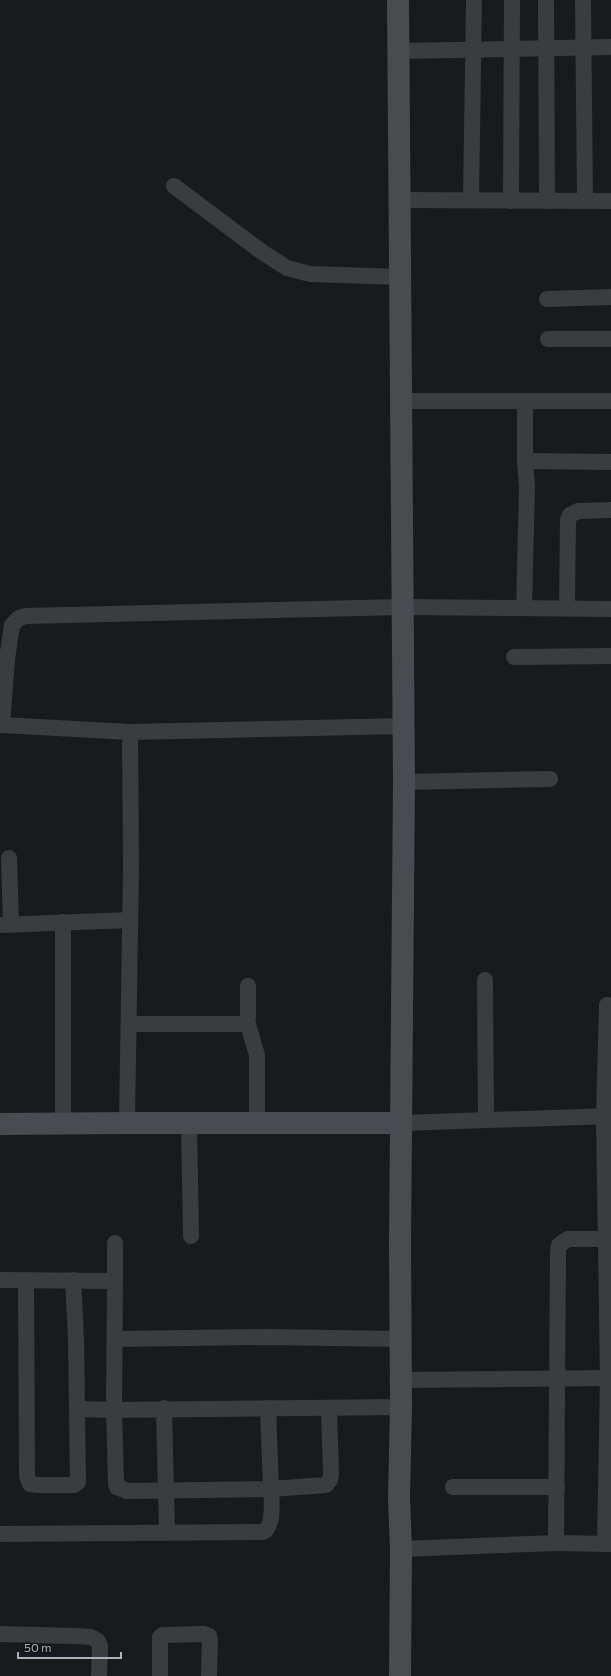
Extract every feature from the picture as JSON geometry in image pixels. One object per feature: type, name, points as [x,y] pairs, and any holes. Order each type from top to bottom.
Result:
[{"type":"main road","points":[[398,0],[401,607],[404,782],[400,1242],[402,1339],[399,1498],[401,1549],[400,1676]]},
{"type":"main road","points":[[0,1124],[402,1123]]},
{"type":"street","points":[[471,200],[474,0]]},
{"type":"street","points":[[510,201],[512,0]]},
{"type":"street","points":[[546,0],[547,201]]},
{"type":"street","points":[[583,0],[584,201]]},
{"type":"street","points":[[398,51],[611,47]]},
{"type":"street","points":[[174,186],[262,252],[287,268],[310,274],[399,277]]},
{"type":"street","points":[[399,200],[611,201]]},
{"type":"street","points":[[547,298],[611,297]]},
{"type":"street","points":[[548,339],[611,339]]},
{"type":"street","points":[[400,401],[611,401]]},
{"type":"street","points":[[524,608],[527,487],[525,461],[525,401]]},
{"type":"street","points":[[525,461],[611,462]]},
{"type":"street","points":[[567,608],[568,520],[570,515],[578,511],[611,510]]},
{"type":"street","points":[[403,726],[130,732],[1,726],[4,659],[12,625],[19,618],[26,616],[401,607],[611,609]]},
{"type":"street","points":[[514,657],[611,656]]},
{"type":"street","points":[[127,1123],[130,920],[130,732]]},
{"type":"street","points":[[404,782],[550,779]]},
{"type":"street","points":[[9,858],[6,924],[130,920]]},
{"type":"street","points":[[63,922],[63,1124]]},
{"type":"street","points":[[485,980],[486,1120]]},
{"type":"street","points":[[248,986],[247,1021],[257,1054],[257,1124]]},
{"type":"street","points":[[401,1549],[556,1543],[608,1544],[609,1378],[607,1004]]},
{"type":"street","points":[[129,1024],[234,1025],[244,1024],[247,1021]]},
{"type":"street","points":[[402,1123],[607,1117]]},
{"type":"street","points":[[189,1124],[191,1236]]},
{"type":"street","points":[[556,1543],[559,1245],[568,1239],[608,1239]]},
{"type":"street","points":[[115,1244],[114,1410],[117,1487],[127,1491],[271,1489],[318,1487],[326,1485],[330,1480],[331,1475],[329,1408]]},
{"type":"street","points":[[0,1280],[115,1281]]},
{"type":"street","points":[[26,1280],[27,1476],[30,1484],[35,1485],[74,1485],[78,1482],[73,1280]]},
{"type":"street","points":[[115,1339],[265,1337],[402,1339]]},
{"type":"street","points":[[401,1380],[609,1378]]},
{"type":"street","points":[[77,1409],[114,1410],[164,1408],[329,1408],[401,1406]]},
{"type":"street","points":[[164,1408],[167,1532]]},
{"type":"street","points":[[0,1534],[266,1531],[270,1524],[271,1489],[268,1408]]},
{"type":"street","points":[[453,1487],[557,1487]]},
{"type":"street","points":[[0,1634],[91,1637],[98,1641],[100,1646],[98,1676]]},
{"type":"street","points":[[160,1676],[160,1637],[162,1635],[204,1634],[209,1636],[210,1640],[209,1676]]}]
